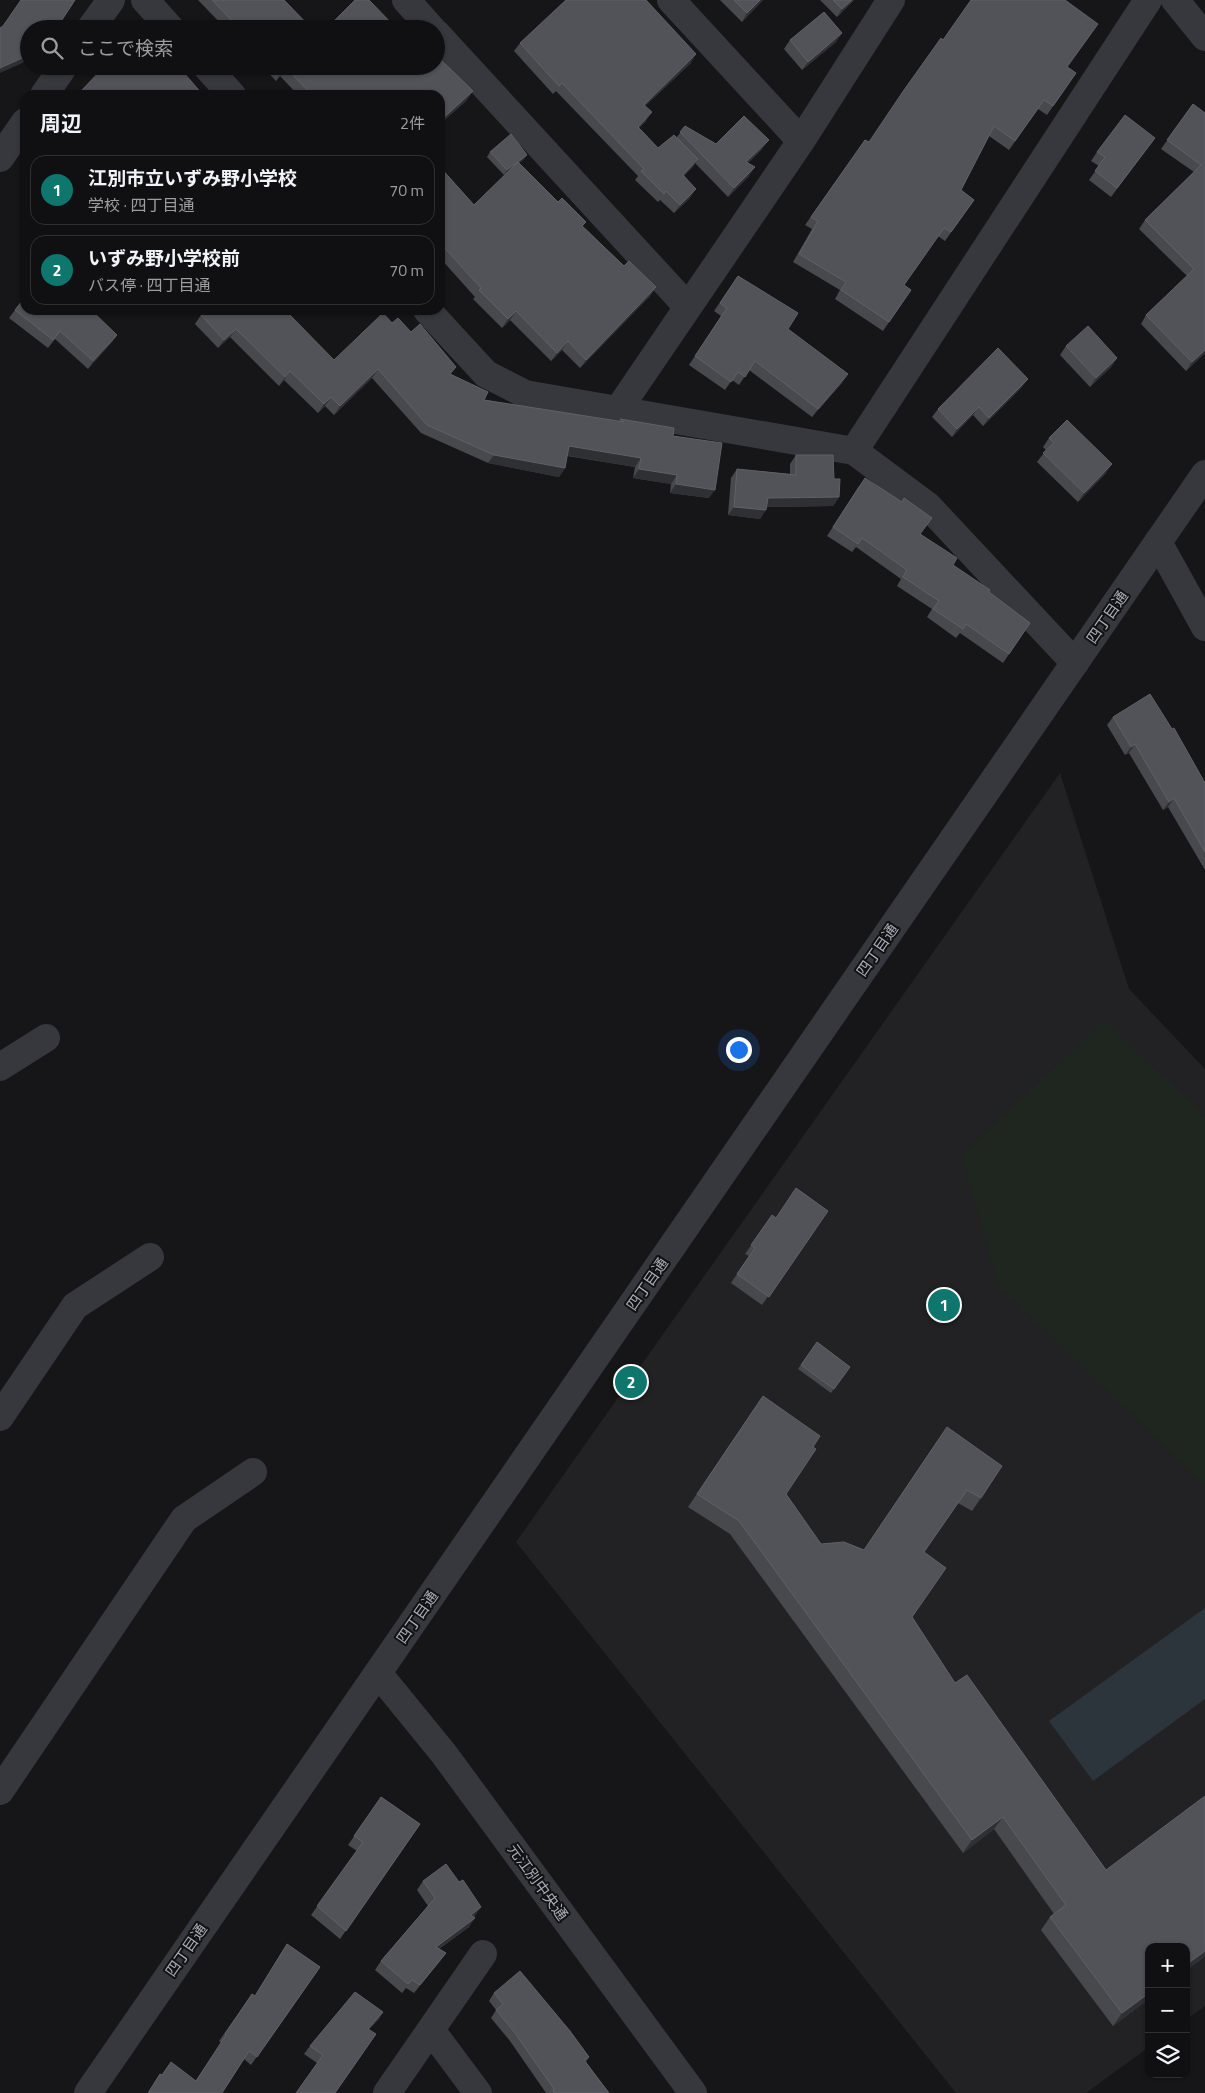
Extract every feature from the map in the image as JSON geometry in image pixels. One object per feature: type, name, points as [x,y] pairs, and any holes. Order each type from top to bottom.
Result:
[{"type":"street","points":[[97,20],[111,0]]},
{"type":"street","points":[[145,0],[164,20]]},
{"type":"street","points":[[406,0],[424,20]]},
{"type":"street","points":[[671,0],[801,141]]},
{"type":"street","points":[[618,410],[801,141],[891,0]]},
{"type":"street","points":[[854,451],[1148,0]]},
{"type":"street","points":[[1175,0],[1205,37]]},
{"type":"street","points":[[445,43],[687,306]]},
{"type":"street","points":[[47,90],[58,75]]},
{"type":"street","points":[[214,75],[228,90]]},
{"type":"street","points":[[0,158],[20,129]]},
{"type":"street","points":[[432,315],[486,374],[525,394],[854,451],[928,506],[1075,663]]},
{"type":"street","name":"四丁目通","points":[[88,2093],[1205,474]]},
{"type":"street","points":[[1158,542],[1205,627]]},
{"type":"street","points":[[0,1066],[46,1038]]},
{"type":"street","points":[[0,1417],[75,1306],[150,1258]]},
{"type":"street","points":[[0,1791],[184,1519],[253,1472]]},
{"type":"street","name":"元江別中央通","points":[[378,1673],[444,1754],[694,2093]]},
{"type":"street","points":[[387,2093],[483,1954]]},
{"type":"street","points":[[430,2030],[478,2093]]},
{"type":"shaded area","points":[[1060,773],[1129,989],[1205,1069],[1205,2006],[1190,2017],[1190,1943],[1145,1943],[1145,2050],[1086,2093],[956,2093],[516,1542]]},
{"type":"shaded area","points":[[1104,1020],[1205,1116],[1205,1485],[999,1287],[961,1156]]},
{"type":"shaded area","points":[[1205,1608],[1205,1699],[1093,1781],[1049,1721]]},
{"type":"building","points":[[21,0],[75,0],[62,20],[20,20],[20,59],[0,68],[0,28]]},
{"type":"building","points":[[212,0],[284,0],[303,20],[231,20]]},
{"type":"building","points":[[355,0],[369,0],[388,20],[335,20]]},
{"type":"building","points":[[566,0],[646,0],[696,54],[644,105],[652,112],[638,127],[658,148],[674,135],[698,159],[683,175],[696,189],[680,205],[666,191],[664,194],[641,171],[644,169],[562,83],[559,86],[520,43]]},
{"type":"building","points":[[734,0],[760,0],[747,13]]},
{"type":"building","points":[[833,0],[852,0],[842,9]]},
{"type":"building","points":[[971,0],[1065,0],[1098,24],[1067,67],[1076,73],[1053,106],[1044,100],[1015,141],[994,126],[961,190],[974,200],[951,232],[944,228],[904,285],[911,290],[889,322],[841,290],[846,282],[799,254],[818,221],[811,217],[865,140],[869,142],[941,38],[943,40]]},
{"type":"building","points":[[824,12],[842,33],[808,62],[790,40]]},
{"type":"building","points":[[445,64],[473,91],[445,116],[445,90],[307,90],[293,75],[445,75]]},
{"type":"building","points":[[96,75],[186,75],[199,90],[82,90]]},
{"type":"building","points":[[1193,104],[1205,113],[1205,350],[1192,362],[1146,315],[1194,269],[1145,220],[1201,165],[1167,140]]},
{"type":"building","points":[[1125,115],[1155,138],[1117,188],[1095,171],[1105,157],[1097,152]]},
{"type":"building","points":[[744,116],[769,140],[746,162],[755,167],[734,188],[680,132],[685,126],[716,144]]},
{"type":"building","points":[[511,134],[527,155],[507,170],[490,152]]},
{"type":"building","points":[[518,162],[558,202],[562,198],[586,222],[582,226],[624,266],[629,261],[656,287],[586,360],[568,341],[557,353],[516,311],[508,319],[479,290],[481,288],[445,248],[445,173],[474,205]]},
{"type":"building","points":[[738,276],[798,313],[788,329],[848,374],[818,409],[755,361],[745,377],[738,372],[731,382],[695,356],[727,308],[720,303]]},
{"type":"building","points":[[20,304],[20,314],[15,310]]},
{"type":"building","points":[[21,315],[96,315],[117,335],[93,361],[60,331],[53,340]]},
{"type":"building","points":[[201,315],[290,315],[334,360],[381,315],[385,315],[392,323],[398,318],[411,332],[420,324],[456,367],[450,374],[488,392],[484,400],[674,428],[673,436],[722,443],[715,490],[676,484],[677,475],[639,469],[641,458],[569,446],[565,468],[494,455],[427,425],[378,369],[340,406],[331,397],[324,404],[290,371],[285,377],[236,329],[224,340]]},
{"type":"building","points":[[1088,326],[1117,358],[1096,378],[1066,346]]},
{"type":"building","points":[[998,348],[1028,379],[989,418],[979,407],[957,429],[938,409]]},
{"type":"building","points":[[1067,420],[1112,464],[1084,493],[1043,453],[1054,443],[1049,438]]},
{"type":"building","points":[[796,455],[833,455],[834,479],[840,479],[839,497],[768,498],[766,510],[734,507],[737,469],[796,475]]},
{"type":"building","points":[[865,478],[902,502],[904,498],[932,518],[920,534],[957,558],[953,565],[990,590],[989,592],[1030,623],[1009,654],[966,624],[963,629],[933,609],[939,601],[903,577],[907,570],[862,538],[858,544],[833,527]]},
{"type":"building","points":[[1150,694],[1172,729],[1174,728],[1205,783],[1205,852],[1174,798],[1169,802],[1135,744],[1131,747],[1113,717]]},
{"type":"building","points":[[796,1188],[828,1211],[769,1297],[737,1274],[755,1248],[751,1245],[772,1215],[776,1218]]},
{"type":"building","points":[[817,1342],[850,1367],[834,1389],[801,1365]]},
{"type":"building","points":[[763,1396],[820,1436],[813,1447],[816,1449],[786,1494],[821,1544],[844,1542],[864,1550],[947,1427],[1002,1466],[981,1498],[967,1490],[924,1552],[946,1568],[912,1617],[955,1683],[967,1675],[1106,1870],[1205,1796],[1205,1951],[1190,1962],[1190,1943],[1145,1943],[1145,1996],[1122,2013],[1050,1917],[1066,1905],[1003,1817],[972,1840],[739,1521],[697,1494]]},
{"type":"building","points":[[381,1797],[420,1824],[346,1931],[317,1906],[363,1842],[354,1836]]},
{"type":"building","points":[[446,1864],[459,1882],[463,1880],[481,1907],[471,1915],[475,1918],[436,1947],[446,1953],[420,1985],[412,1980],[408,1984],[381,1961],[435,1898],[423,1881]]},
{"type":"building","points":[[287,1944],[320,1967],[257,2057],[249,2051],[222,2093],[148,2093],[160,2074],[162,2075],[171,2062],[196,2081],[252,1994],[255,1996]]},
{"type":"building","points":[[520,1971],[589,2057],[584,2060],[609,2093],[554,2093],[554,2089],[515,2033],[496,2010],[503,2004],[494,1993]]},
{"type":"building","points":[[355,1992],[383,2012],[368,2029],[376,2034],[335,2093],[296,2093],[323,2055],[310,2046]]},
{"type":"place","name":"江別市立いずみ野小学校","points":[[944,1305]]},
{"type":"place","name":"いずみ野小学校前","points":[[631,1382]]}]
